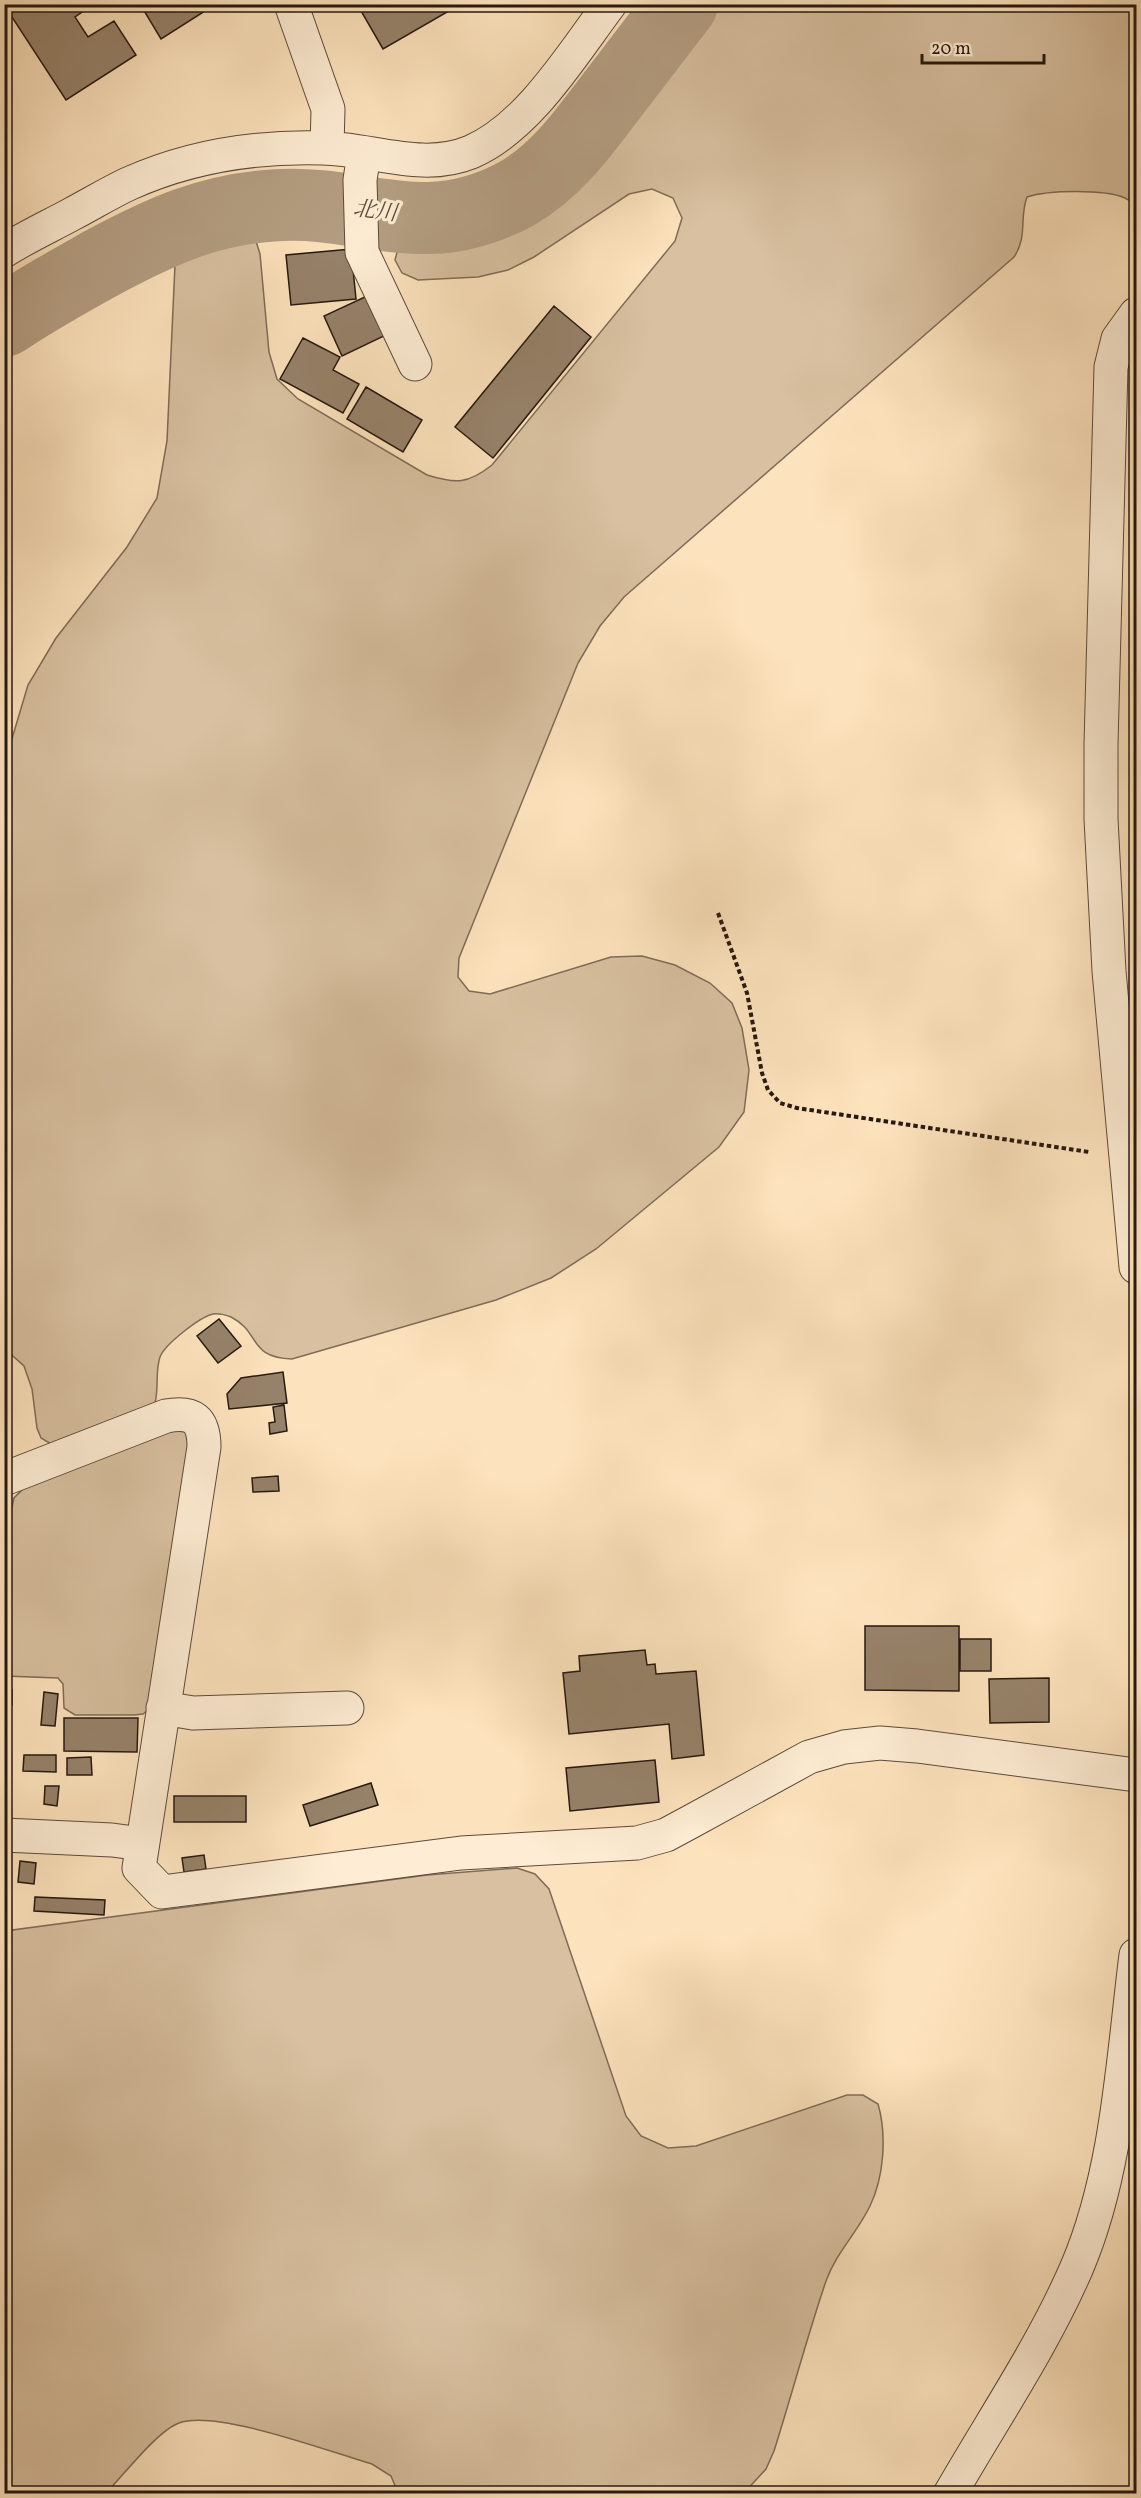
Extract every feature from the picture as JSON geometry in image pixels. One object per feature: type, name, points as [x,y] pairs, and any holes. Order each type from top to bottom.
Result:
[{"type":"street","points":[[291,4],[328,109],[327,148]]},
{"type":"street","points":[[4,252],[128,184],[176,165],[238,151],[280,147],[327,148],[362,167],[428,161],[470,152],[508,131],[538,99],[610,4]]},
{"type":"street","points":[[362,167],[362,252],[415,364]]},
{"type":"street","points":[[1137,314],[1118,339],[1111,367],[1101,744],[1104,895],[1137,1267]]},
{"type":"street","points":[[4,1479],[166,1416],[181,1413],[196,1419],[204,1431],[204,1447],[139,1868],[162,1892],[460,1853],[637,1843],[684,1826],[809,1757],[844,1747],[880,1743],[917,1746],[1137,1774]]},
{"type":"street","points":[[163,1708],[193,1713],[347,1708]]},
{"type":"street","points":[[4,1835],[112,1840],[142,1844]]},
{"type":"street","points":[[950,2493],[1049,2324],[1077,2266],[1098,2205],[1112,2143],[1137,1954]]},
{"type":"path","points":[[718,913],[747,993],[762,1074],[768,1090],[780,1103],[797,1108],[1090,1152],[1126,1151]]},
{"type":"shaded area","points":[[851,4],[888,7],[897,4],[1136,5],[1136,205],[1116,195],[1091,192],[1048,193],[1027,197],[1021,242],[1014,257],[624,597],[600,626],[578,663],[459,958],[458,977],[469,991],[490,994],[611,957],[642,956],[675,965],[710,983],[732,1003],[742,1028],[749,1070],[744,1112],[719,1147],[596,1249],[551,1278],[496,1300],[292,1359],[278,1358],[268,1354],[261,1349],[240,1323],[231,1317],[213,1314],[184,1332],[163,1352],[157,1374],[155,1403],[51,1444],[41,1438],[37,1428],[32,1389],[24,1366],[5,1349],[5,781],[11,742],[28,685],[56,638],[127,547],[157,498],[167,441],[175,265],[183,245],[203,233],[222,228],[241,228],[255,238],[260,254],[269,352],[277,379],[298,399],[427,475],[454,481],[469,479],[492,465],[675,241],[682,218],[673,198],[652,189],[629,194],[534,257],[508,270],[478,277],[418,280],[402,273],[395,260],[399,245],[411,237],[479,226],[523,208],[562,180],[593,145],[701,5]]},
{"type":"shaded area","points":[[180,1425],[192,1435],[150,1708],[143,1714],[134,1715],[75,1715],[64,1708],[63,1684],[58,1678],[5,1676],[5,1537],[14,1498],[25,1487]]},
{"type":"shaded area","points":[[517,1868],[535,1874],[549,1889],[626,2116],[641,2136],[668,2148],[696,2146],[847,2095],[863,2095],[878,2104],[883,2129],[883,2156],[875,2195],[865,2216],[835,2261],[826,2281],[774,2451],[766,2469],[744,2493],[398,2493],[391,2476],[372,2464],[274,2434],[219,2422],[196,2420],[179,2423],[161,2435],[106,2493],[5,2493],[5,1931],[427,1875]]},
{"type":"building","points":[[25,4],[94,4],[75,17],[88,37],[114,21],[136,55],[66,100],[10,14]]},
{"type":"building","points":[[140,4],[216,4],[161,39]]},
{"type":"building","points":[[357,4],[461,4],[383,49]]},
{"type":"building","points":[[351,249],[356,299],[291,305],[286,255]]},
{"type":"building","points":[[367,296],[386,335],[342,356],[324,316]]},
{"type":"building","points":[[554,306],[591,337],[493,458],[455,427]]},
{"type":"building","points":[[303,338],[340,357],[333,370],[359,384],[343,413],[280,379]]},
{"type":"building","points":[[366,387],[422,420],[403,452],[347,419]]},
{"type":"building","points":[[219,1319],[241,1346],[218,1363],[197,1336]]},
{"type":"building","points":[[283,1372],[287,1403],[229,1409],[227,1394],[241,1378]]},
{"type":"building","points":[[284,1405],[287,1431],[270,1434],[269,1423],[275,1422],[273,1407]]},
{"type":"building","points":[[278,1476],[279,1491],[253,1492],[252,1478]]},
{"type":"building","points":[[865,1626],[959,1626],[959,1691],[865,1690]]},
{"type":"building","points":[[960,1639],[991,1639],[991,1671],[960,1671]]},
{"type":"building","points":[[645,1650],[647,1665],[655,1664],[656,1674],[696,1671],[704,1755],[672,1759],[669,1724],[569,1734],[563,1673],[580,1671],[579,1656]]},
{"type":"building","points":[[1049,1678],[1049,1722],[990,1723],[989,1679]]},
{"type":"building","points":[[4,1690],[12,1690],[12,1705],[4,1705]]},
{"type":"building","points":[[44,1692],[58,1694],[55,1726],[41,1725]]},
{"type":"building","points":[[64,1718],[138,1718],[137,1752],[64,1751]]},
{"type":"building","points":[[24,1755],[56,1755],[56,1772],[23,1771]]},
{"type":"building","points":[[91,1757],[92,1775],[67,1775],[67,1758]]},
{"type":"building","points":[[655,1760],[659,1802],[570,1811],[566,1768]]},
{"type":"building","points":[[371,1783],[378,1805],[310,1826],[303,1805]]},
{"type":"building","points":[[45,1786],[59,1786],[57,1806],[44,1804]]},
{"type":"building","points":[[174,1796],[246,1796],[246,1822],[174,1822]]},
{"type":"building","points":[[204,1855],[206,1869],[184,1872],[182,1858]]},
{"type":"building","points":[[20,1861],[36,1863],[34,1884],[18,1882]]},
{"type":"building","points":[[35,1897],[105,1900],[104,1915],[34,1911]]},
{"type":"waterway","name":"北川","points":[[4,321],[62,285],[142,242],[186,224],[231,211],[255,207],[300,205],[410,218],[440,218],[485,208],[506,199],[545,174],[569,149],[682,4]]}]
